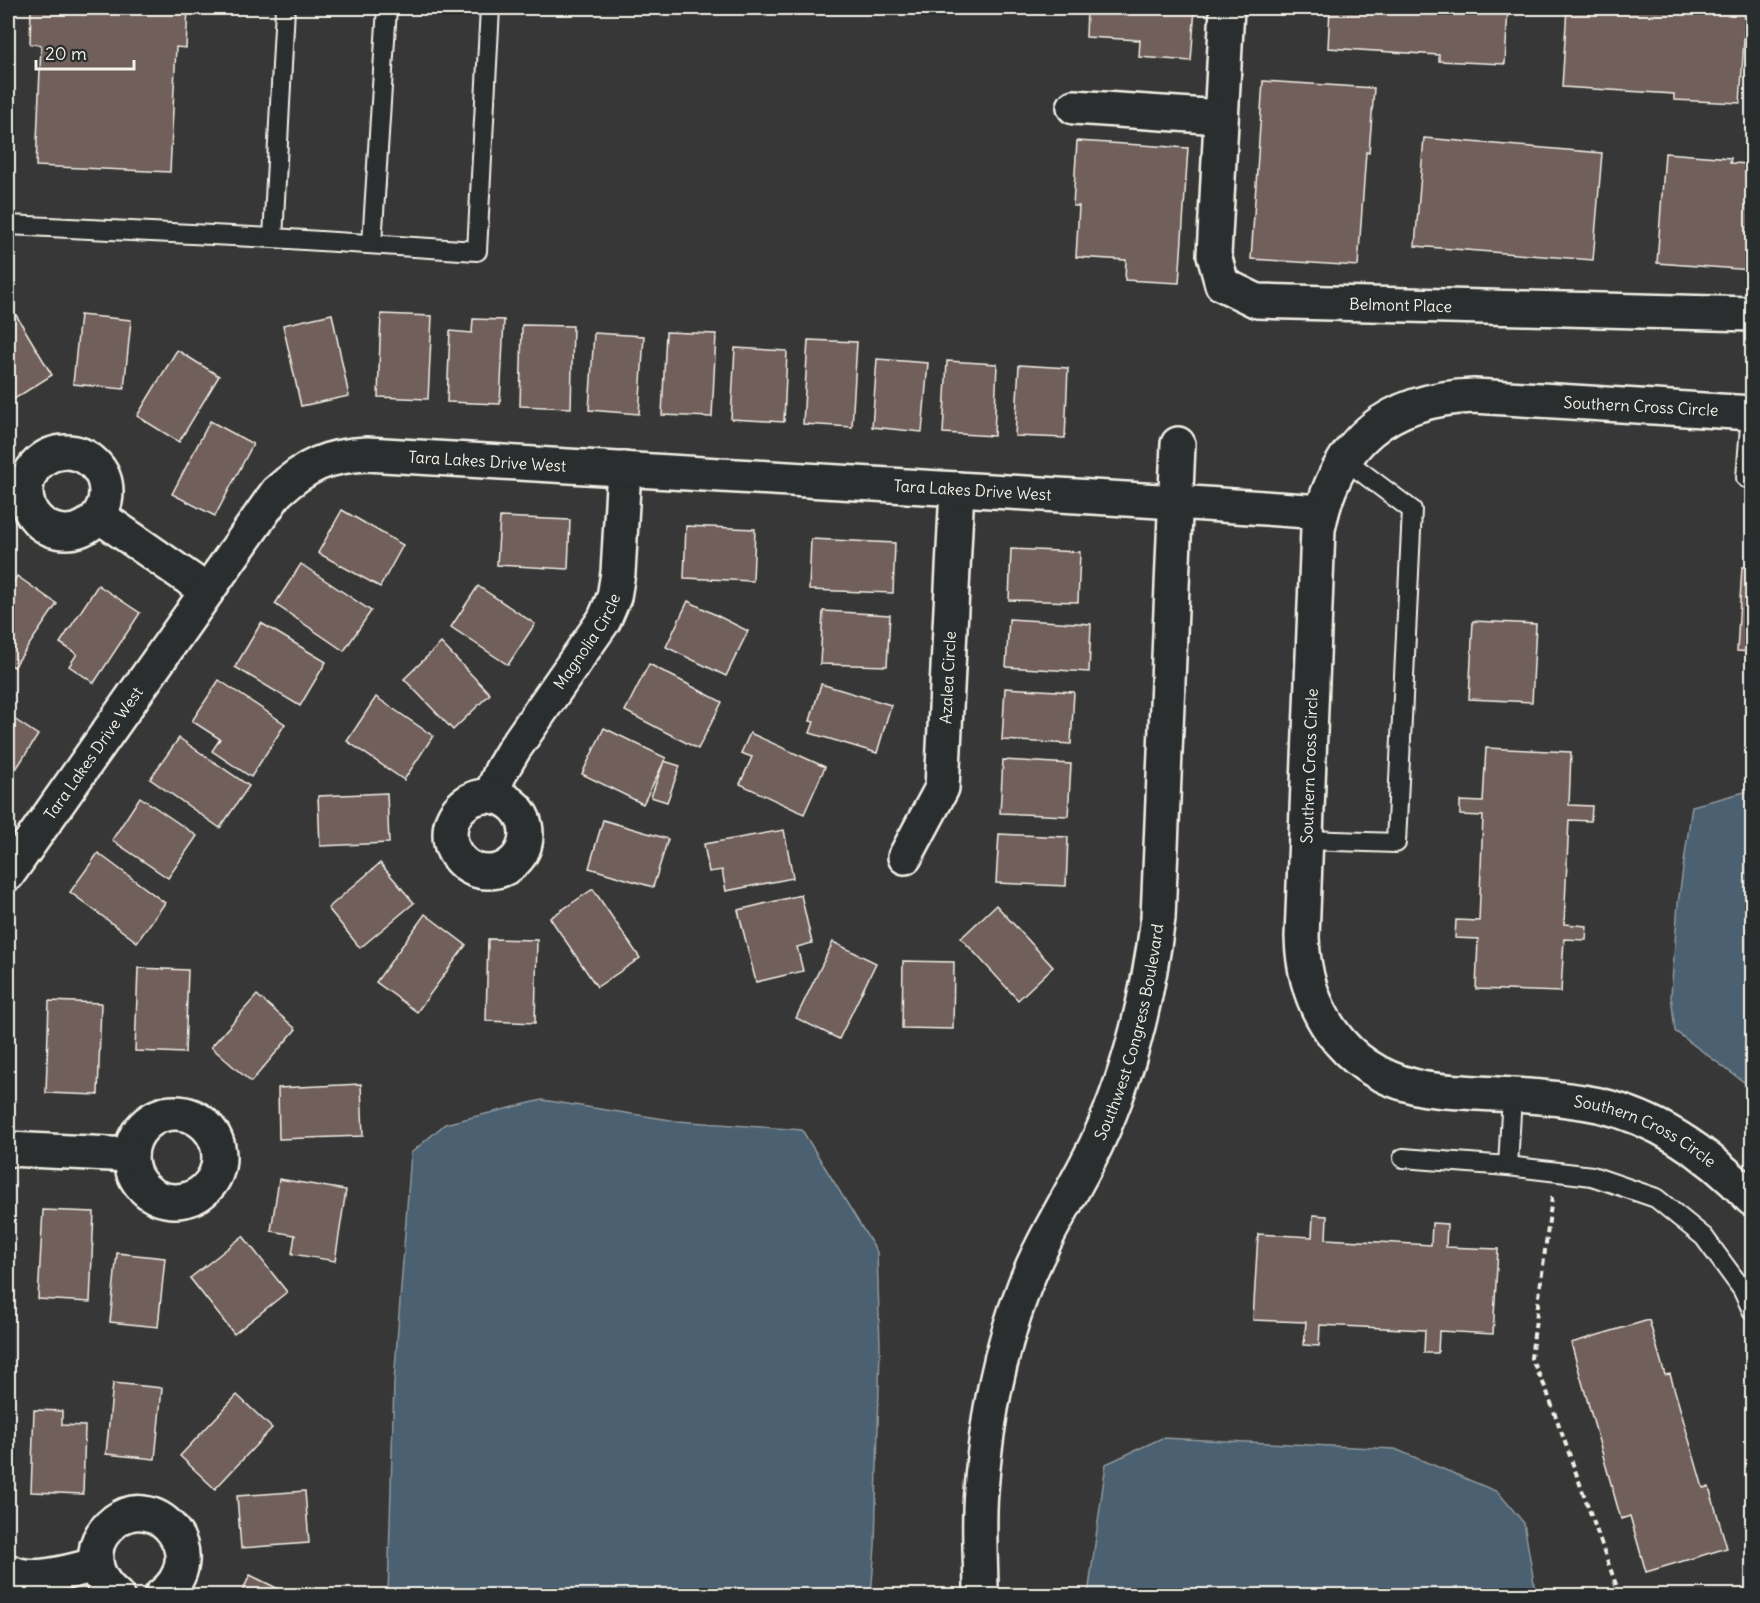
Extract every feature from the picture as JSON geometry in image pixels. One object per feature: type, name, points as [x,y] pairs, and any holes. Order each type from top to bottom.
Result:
[{"type":"street","name":"Belmont Place","points":[[1227,8],[1214,255],[1221,284],[1257,301],[1752,314]]},
{"type":"street","points":[[1074,107],[1221,117]]},
{"type":"street","name":"Southern Cross Circle","points":[[1751,413],[1474,396],[1449,397],[1425,402],[1401,411],[1380,423],[1344,459],[1332,480],[1318,529],[1302,937],[1303,962],[1308,986],[1318,1010],[1331,1031],[1347,1050],[1367,1065],[1397,1081],[1413,1086],[1437,1090],[1550,1098],[1600,1106],[1645,1120],[1687,1142],[1725,1171],[1752,1199]]},
{"type":"street","name":"Southwest Congress Boulevard","points":[[981,1596],[981,1492],[989,1414],[1007,1337],[1024,1287],[1045,1239],[1095,1146],[1116,1097],[1133,1048],[1151,971],[1158,918],[1178,444]]},
{"type":"street","name":"Tara Lakes Drive West","points":[[8,874],[277,492],[296,475],[318,462],[342,455],[367,454],[1322,512]]},
{"type":"street","name":"Magnolia Circle","points":[[491,795],[514,748],[604,620],[614,597],[618,573],[624,469]]},
{"type":"street","name":"Azalea Circle","points":[[905,857],[942,788],[957,489]]},
{"type":"street","points":[[99,516],[207,591]]},
{"type":"street","points":[[8,1149],[130,1155]]},
{"type":"street","points":[[117,1596],[100,1578],[96,1565],[96,1551],[100,1538],[108,1527],[119,1518],[132,1514],[146,1514],[159,1518],[174,1532],[182,1551],[182,1564],[178,1578],[161,1596]]},
{"type":"street","points":[[8,1571],[16,1575],[39,1578],[96,1565]]},
{"type":"lane","points":[[273,238],[285,8]]},
{"type":"lane","points":[[372,244],[387,8]]},
{"type":"lane","points":[[8,225],[477,251],[490,8]]},
{"type":"lane","points":[[1751,413],[1746,478],[1752,479]]},
{"type":"lane","points":[[1306,840],[1396,843],[1412,510],[1344,459]]},
{"type":"lane","points":[[1508,1166],[1512,1095]]},
{"type":"lane","points":[[1403,1158],[1508,1166],[1592,1176],[1656,1198],[1704,1237],[1742,1289],[1752,1310]]},
{"type":"path","points":[[1552,1195],[1531,1358],[1546,1389],[1619,1593],[1617,1596]]},
{"type":"water","points":[[1752,790],[1752,1088],[1675,1031],[1671,995],[1678,904],[1692,806]]},
{"type":"water","points":[[542,1100],[677,1121],[802,1130],[877,1252],[880,1347],[875,1546],[871,1595],[388,1595],[394,1382],[411,1153],[445,1124]]},
{"type":"water","points":[[1162,1438],[1395,1449],[1498,1492],[1524,1523],[1536,1595],[1088,1595],[1106,1464]]},
{"type":"building","points":[[31,8],[188,8],[186,48],[176,47],[170,172],[36,166],[41,45],[30,44]]},
{"type":"building","points":[[1087,8],[1195,8],[1191,61],[1139,57],[1140,40],[1086,37]]},
{"type":"building","points":[[1330,8],[1508,8],[1505,64],[1439,61],[1439,55],[1328,48]]},
{"type":"building","points":[[1567,8],[1746,8],[1740,103],[1674,100],[1674,94],[1562,87]]},
{"type":"building","points":[[1263,81],[1374,88],[1369,153],[1366,152],[1358,266],[1251,259]]},
{"type":"building","points":[[1424,138],[1602,153],[1593,260],[1415,246]]},
{"type":"building","points":[[1077,141],[1188,148],[1179,283],[1125,280],[1126,260],[1076,257],[1079,206],[1073,206]]},
{"type":"building","points":[[1665,153],[1731,158],[1730,163],[1752,164],[1752,270],[1657,263]]},
{"type":"building","points":[[332,314],[349,396],[301,406],[283,325]]},
{"type":"building","points":[[381,314],[432,316],[428,399],[378,397]]},
{"type":"building","points":[[16,315],[52,375],[11,401],[8,396],[8,320]]},
{"type":"building","points":[[80,315],[131,320],[124,389],[73,384]]},
{"type":"building","points":[[473,319],[504,320],[500,404],[447,402],[450,331],[472,333]]},
{"type":"building","points":[[522,325],[573,326],[571,408],[520,406]]},
{"type":"building","points":[[666,332],[716,334],[712,417],[662,415]]},
{"type":"building","points":[[594,333],[644,336],[639,414],[589,410]]},
{"type":"building","points":[[808,340],[857,342],[852,427],[803,424]]},
{"type":"building","points":[[735,348],[787,351],[784,422],[731,419]]},
{"type":"building","points":[[177,350],[219,376],[179,442],[137,416]]},
{"type":"building","points":[[877,359],[928,363],[922,432],[872,427]]},
{"type":"building","points":[[947,361],[997,364],[994,436],[943,433]]},
{"type":"building","points":[[1019,365],[1068,368],[1065,438],[1015,436]]},
{"type":"building","points":[[210,421],[253,444],[215,516],[172,494]]},
{"type":"building","points":[[342,510],[403,545],[380,587],[318,553]]},
{"type":"building","points":[[500,517],[570,520],[568,569],[497,565]]},
{"type":"building","points":[[686,526],[755,529],[753,581],[684,578]]},
{"type":"building","points":[[811,539],[895,543],[893,593],[809,590]]},
{"type":"building","points":[[1011,549],[1080,552],[1078,602],[1009,600]]},
{"type":"building","points":[[301,564],[371,611],[344,651],[275,604]]},
{"type":"building","points":[[1742,567],[1752,567],[1752,652],[1737,651]]},
{"type":"building","points":[[17,576],[57,604],[14,667],[8,663],[8,590]]},
{"type":"building","points":[[98,585],[140,613],[94,683],[69,666],[77,654],[60,643]]},
{"type":"building","points":[[478,586],[535,624],[508,665],[451,627]]},
{"type":"building","points":[[688,601],[748,631],[726,676],[666,647]]},
{"type":"building","points":[[823,611],[890,615],[887,666],[820,664]]},
{"type":"building","points":[[1009,619],[1091,624],[1089,672],[1006,667]]},
{"type":"building","points":[[1473,621],[1536,624],[1532,702],[1469,699]]},
{"type":"building","points":[[261,623],[326,662],[300,706],[235,667]]},
{"type":"building","points":[[441,643],[490,694],[453,730],[404,679]]},
{"type":"building","points":[[649,664],[722,702],[698,749],[625,711]]},
{"type":"building","points":[[219,680],[285,724],[251,777],[212,751],[220,739],[192,721]]},
{"type":"building","points":[[821,684],[891,705],[877,753],[810,733],[814,722],[810,721]]},
{"type":"building","points":[[1005,688],[1074,692],[1071,744],[1002,740]]},
{"type":"building","points":[[376,697],[433,736],[404,780],[347,741]]},
{"type":"building","points":[[8,715],[38,735],[11,777],[8,775]]},
{"type":"building","points":[[604,728],[666,758],[643,804],[582,774]]},
{"type":"building","points":[[750,733],[825,767],[804,814],[740,784],[752,757],[741,753]]},
{"type":"building","points":[[179,738],[249,786],[220,828],[150,779]]},
{"type":"building","points":[[1486,748],[1571,752],[1569,805],[1592,806],[1591,821],[1569,820],[1564,924],[1587,926],[1586,940],[1564,939],[1561,992],[1476,989],[1478,939],[1455,938],[1456,920],[1479,921],[1483,816],[1460,815],[1460,801],[1483,802]]},
{"type":"building","points":[[1003,760],[1071,764],[1068,816],[1000,813]]},
{"type":"building","points":[[664,761],[680,766],[667,802],[651,797]]},
{"type":"building","points":[[387,793],[389,843],[320,846],[318,796]]},
{"type":"building","points":[[140,797],[197,836],[168,878],[112,840]]},
{"type":"building","points":[[603,820],[668,839],[653,887],[589,868]]},
{"type":"building","points":[[784,830],[793,878],[726,891],[722,870],[709,872],[704,844]]},
{"type":"building","points":[[999,834],[1068,837],[1066,886],[996,883]]},
{"type":"building","points":[[98,853],[165,903],[137,942],[70,892]]},
{"type":"building","points":[[380,863],[414,903],[360,948],[328,908]]},
{"type":"building","points":[[593,889],[640,958],[597,987],[550,918]]},
{"type":"building","points":[[801,895],[812,943],[797,947],[803,971],[756,982],[738,910]]},
{"type":"building","points":[[996,905],[1053,967],[1018,1000],[961,938]]},
{"type":"building","points":[[425,914],[466,945],[417,1012],[376,982]]},
{"type":"building","points":[[488,939],[537,940],[535,1023],[486,1021]]},
{"type":"building","points":[[833,942],[876,963],[839,1039],[796,1018]]},
{"type":"building","points":[[903,961],[954,962],[953,1029],[902,1028]]},
{"type":"building","points":[[138,968],[188,970],[185,1053],[135,1051]]},
{"type":"building","points":[[257,995],[296,1029],[251,1082],[211,1047]]},
{"type":"building","points":[[49,1001],[101,1003],[98,1095],[46,1093]]},
{"type":"building","points":[[361,1084],[363,1136],[279,1139],[278,1088]]},
{"type":"building","points":[[279,1179],[346,1190],[335,1261],[292,1254],[295,1235],[271,1231]]},
{"type":"building","points":[[43,1210],[94,1212],[90,1302],[38,1299]]},
{"type":"building","points":[[1313,1215],[1327,1216],[1326,1239],[1431,1245],[1432,1223],[1447,1224],[1446,1247],[1498,1249],[1493,1334],[1439,1331],[1438,1353],[1424,1353],[1425,1330],[1320,1325],[1319,1346],[1304,1345],[1306,1322],[1253,1320],[1258,1234],[1312,1237]]},
{"type":"building","points":[[243,1236],[287,1292],[234,1334],[190,1278]]},
{"type":"building","points":[[117,1253],[165,1258],[158,1327],[110,1322]]},
{"type":"building","points":[[1649,1320],[1665,1375],[1670,1374],[1703,1488],[1709,1487],[1727,1548],[1646,1572],[1630,1516],[1621,1519],[1571,1343]]},
{"type":"building","points":[[113,1383],[162,1388],[155,1459],[106,1454]]},
{"type":"building","points":[[237,1395],[272,1428],[215,1489],[180,1456]]},
{"type":"building","points":[[34,1410],[62,1411],[62,1425],[85,1426],[83,1494],[31,1492]]},
{"type":"building","points":[[305,1491],[309,1543],[241,1548],[237,1496]]},
{"type":"building","points":[[250,1575],[293,1596],[240,1596]]}]
